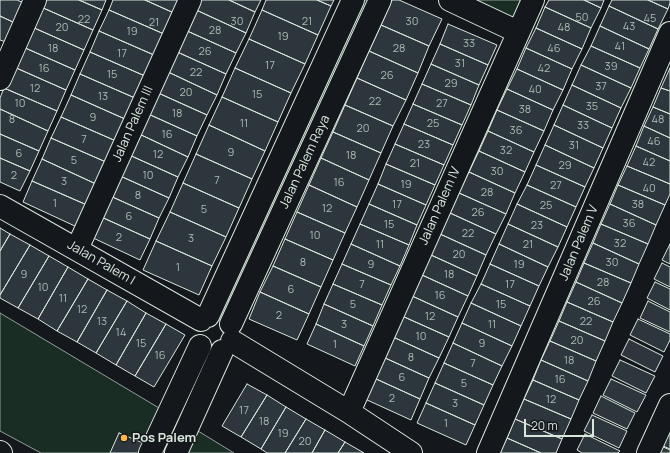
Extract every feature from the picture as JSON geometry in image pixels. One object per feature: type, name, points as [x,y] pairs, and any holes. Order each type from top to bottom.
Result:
[{"type":"street","points":[[0,79],[35,0]]},
{"type":"street","name":"Jalan Palem III","points":[[77,249],[190,0]]},
{"type":"street","name":"Jalan Palem Raya","points":[[204,318],[353,0]]},
{"type":"street","name":"Jalan Palem Raya","points":[[176,453],[380,0]]},
{"type":"street","points":[[450,0],[518,32]]},
{"type":"street","name":"Jalan Palem IV","points":[[348,412],[533,0]]},
{"type":"street","name":"Jalan Palem V","points":[[488,453],[670,33]]},
{"type":"street","name":"Jalan Palem I","points":[[0,206],[204,318]]},
{"type":"street","points":[[217,315],[225,318],[228,339],[208,351],[200,346],[196,337],[196,328],[204,318],[217,315]]},
{"type":"street","points":[[228,339],[348,412],[411,453]]},
{"type":"street","points":[[150,453],[200,346]]},
{"type":"street","points":[[648,453],[670,405]]},
{"type":"green space","points":[[360,0],[370,0],[233,302],[224,299]]},
{"type":"green space","points":[[469,0],[525,0],[515,21]]},
{"type":"green space","points":[[0,313],[159,408],[139,453],[41,453],[0,431]]},
{"type":"green space","points":[[198,431],[234,453],[187,453]]},
{"type":"building","points":[[0,0],[17,0],[24,3],[15,23],[0,16]]},
{"type":"building","points":[[44,0],[79,0],[102,10],[93,30],[41,7]]},
{"type":"building","points":[[79,0],[106,0],[102,10]]},
{"type":"building","points":[[113,0],[145,0],[174,13],[164,34],[109,10]]},
{"type":"building","points":[[145,0],[179,0],[174,13]]},
{"type":"building","points":[[199,0],[229,0],[255,12],[246,33],[194,9]]},
{"type":"building","points":[[229,0],[261,0],[255,12]]},
{"type":"building","points":[[266,0],[317,0],[331,6],[318,35],[262,10]]},
{"type":"building","points":[[317,0],[334,0],[331,6]]},
{"type":"building","points":[[392,0],[399,0],[442,19],[429,46],[381,25]]},
{"type":"building","points":[[549,0],[584,0],[601,8],[591,28],[545,7]]},
{"type":"building","points":[[584,0],[604,0],[601,8]]},
{"type":"building","points":[[612,0],[648,0],[668,9],[658,29],[609,6]]},
{"type":"building","points":[[648,0],[670,0],[670,3],[668,9]]},
{"type":"building","points":[[609,6],[658,29],[649,49],[600,26]]},
{"type":"building","points":[[41,7],[93,30],[84,50],[32,27]]},
{"type":"building","points":[[545,7],[591,28],[582,49],[536,28]]},
{"type":"building","points":[[194,9],[246,33],[236,53],[185,30]]},
{"type":"building","points":[[109,10],[164,34],[154,55],[99,31]]},
{"type":"building","points":[[262,10],[318,35],[305,64],[249,39]]},
{"type":"building","points":[[0,16],[15,23],[6,42],[0,40]]},
{"type":"building","points":[[448,24],[497,45],[488,65],[440,44]]},
{"type":"building","points":[[381,25],[429,46],[418,73],[369,51]]},
{"type":"building","points":[[600,26],[649,49],[640,68],[591,46]]},
{"type":"building","points":[[32,27],[84,50],[75,70],[23,47]]},
{"type":"building","points":[[536,28],[582,49],[572,69],[526,48]]},
{"type":"building","points":[[185,30],[236,53],[226,74],[175,51]]},
{"type":"building","points":[[99,31],[154,55],[145,76],[90,52]]},
{"type":"building","points":[[249,39],[305,64],[291,93],[235,68]]},
{"type":"building","points":[[440,44],[488,65],[479,85],[431,64]]},
{"type":"building","points":[[591,46],[640,68],[631,88],[581,65]]},
{"type":"building","points":[[23,47],[75,70],[66,90],[14,67]]},
{"type":"building","points":[[526,48],[572,69],[563,90],[517,69]]},
{"type":"building","points":[[175,51],[226,74],[217,95],[166,71]]},
{"type":"building","points":[[369,51],[418,73],[406,100],[357,78]]},
{"type":"building","points":[[90,52],[145,76],[135,98],[80,74]]},
{"type":"building","points":[[431,64],[479,85],[471,105],[422,84]]},
{"type":"building","points":[[581,65],[631,88],[621,108],[572,85]]},
{"type":"building","points":[[14,67],[66,90],[57,111],[4,88]]},
{"type":"building","points":[[235,68],[291,93],[278,122],[222,97]]},
{"type":"building","points":[[670,68],[670,91],[661,88]]},
{"type":"building","points":[[517,69],[563,90],[553,110],[507,89]]},
{"type":"building","points":[[166,71],[217,95],[207,115],[156,92]]},
{"type":"building","points":[[80,74],[135,98],[125,119],[71,95]]},
{"type":"building","points":[[357,78],[406,100],[393,126],[345,105]]},
{"type":"building","points":[[422,84],[471,105],[462,125],[413,104]]},
{"type":"building","points":[[572,85],[621,108],[612,128],[563,105]]},
{"type":"building","points":[[4,88],[57,111],[48,131],[0,109],[0,98]]},
{"type":"building","points":[[661,88],[670,91],[670,114],[653,107]]},
{"type":"building","points":[[507,89],[553,110],[544,131],[497,110]]},
{"type":"building","points":[[156,92],[207,115],[197,136],[146,113]]},
{"type":"building","points":[[71,95],[125,119],[116,141],[61,117]]},
{"type":"building","points":[[222,97],[278,122],[265,151],[209,125]]},
{"type":"building","points":[[413,104],[462,125],[453,145],[404,124]]},
{"type":"building","points":[[345,105],[393,126],[381,153],[333,132]]},
{"type":"building","points":[[563,105],[612,128],[603,148],[554,125]]},
{"type":"building","points":[[653,107],[670,114],[670,138],[644,126]]},
{"type":"building","points":[[0,109],[48,131],[39,151],[0,134]]},
{"type":"building","points":[[497,110],[544,131],[534,152],[488,131]]},
{"type":"building","points":[[146,113],[197,136],[188,157],[137,133]]},
{"type":"building","points":[[61,117],[116,141],[106,162],[51,138]]},
{"type":"building","points":[[404,124],[453,145],[444,165],[395,144]]},
{"type":"building","points":[[209,125],[265,151],[252,179],[196,154]]},
{"type":"building","points":[[554,125],[603,148],[594,168],[545,145]]},
{"type":"building","points":[[644,126],[670,138],[670,161],[636,146]]},
{"type":"building","points":[[488,131],[534,152],[525,172],[479,151]]},
{"type":"building","points":[[333,132],[381,153],[369,180],[321,158]]},
{"type":"building","points":[[137,133],[188,157],[178,177],[127,154]]},
{"type":"building","points":[[0,134],[39,151],[30,171],[0,158]]},
{"type":"building","points":[[51,138],[106,162],[96,184],[42,159]]},
{"type":"building","points":[[395,144],[444,165],[435,185],[386,164]]},
{"type":"building","points":[[545,145],[594,168],[585,187],[536,165]]},
{"type":"building","points":[[636,146],[670,161],[670,184],[627,166]]},
{"type":"building","points":[[479,151],[525,172],[515,193],[469,172]]},
{"type":"building","points":[[127,154],[178,177],[169,198],[118,175]]},
{"type":"building","points":[[196,154],[252,179],[239,208],[183,183]]},
{"type":"building","points":[[0,158],[30,171],[20,191],[0,182]]},
{"type":"building","points":[[321,158],[369,180],[357,207],[309,185]]},
{"type":"building","points":[[42,159],[96,184],[87,205],[32,181]]},
{"type":"building","points":[[386,164],[435,185],[426,205],[378,184]]},
{"type":"building","points":[[536,165],[585,187],[576,207],[527,185]]},
{"type":"building","points":[[627,166],[670,184],[670,194],[665,205],[618,185]]},
{"type":"building","points":[[469,172],[515,193],[506,214],[459,193]]},
{"type":"building","points":[[118,175],[169,198],[159,218],[108,195]]},
{"type":"building","points":[[32,181],[87,205],[77,227],[23,202]]},
{"type":"building","points":[[183,183],[239,208],[226,237],[170,212]]},
{"type":"building","points":[[378,184],[426,205],[417,225],[369,204]]},
{"type":"building","points":[[309,185],[357,207],[345,233],[297,212]]},
{"type":"building","points":[[527,185],[576,207],[567,227],[517,204]]},
{"type":"building","points":[[618,185],[665,205],[656,225],[610,204]]},
{"type":"building","points":[[459,193],[506,214],[496,234],[450,213]]},
{"type":"building","points":[[108,195],[159,218],[150,239],[99,216]]},
{"type":"building","points":[[369,204],[417,225],[409,245],[360,224]]},
{"type":"building","points":[[517,204],[567,227],[558,247],[508,224]]},
{"type":"building","points":[[610,204],[656,225],[648,244],[601,224]]},
{"type":"building","points":[[170,212],[226,237],[212,266],[156,241]]},
{"type":"building","points":[[297,212],[345,233],[333,260],[285,239]]},
{"type":"building","points":[[450,213],[496,234],[486,255],[440,234]]},
{"type":"building","points":[[99,216],[150,239],[140,260],[89,236]]},
{"type":"building","points":[[360,224],[409,245],[400,266],[351,244]]},
{"type":"building","points":[[508,224],[558,247],[548,267],[499,244]]},
{"type":"building","points":[[601,224],[648,244],[639,264],[593,243]]},
{"type":"building","points":[[0,228],[10,234],[0,251]]},
{"type":"building","points":[[10,234],[30,245],[0,295],[0,251]]},
{"type":"building","points":[[440,234],[486,255],[477,276],[431,255]]},
{"type":"building","points":[[285,239],[333,260],[321,287],[273,266]]},
{"type":"building","points":[[156,241],[212,266],[199,295],[143,270]]},
{"type":"building","points":[[593,243],[639,264],[631,283],[584,263]]},
{"type":"building","points":[[351,244],[400,266],[391,285],[342,264]]},
{"type":"building","points":[[499,244],[548,267],[539,286],[490,264]]},
{"type":"building","points":[[670,244],[670,264],[662,260]]},
{"type":"building","points":[[30,245],[49,256],[18,308],[0,298],[0,295]]},
{"type":"building","points":[[431,255],[477,276],[468,296],[422,275]]},
{"type":"building","points":[[49,256],[68,267],[38,319],[18,308]]},
{"type":"building","points":[[584,263],[631,283],[622,303],[576,282]]},
{"type":"building","points":[[662,263],[670,267],[670,287],[654,279]]},
{"type":"building","points":[[342,264],[391,285],[382,305],[333,284]]},
{"type":"building","points":[[490,264],[539,286],[530,306],[481,284]]},
{"type":"building","points":[[273,266],[321,287],[309,314],[260,292]]},
{"type":"building","points":[[68,267],[88,279],[57,331],[38,319]]},
{"type":"building","points":[[422,275],[468,296],[458,317],[412,296]]},
{"type":"building","points":[[88,279],[107,290],[77,342],[57,331]]},
{"type":"building","points":[[576,282],[622,303],[613,322],[567,302]]},
{"type":"building","points":[[655,282],[670,289],[670,310],[647,298]]},
{"type":"building","points":[[333,284],[382,305],[373,326],[324,304]]},
{"type":"building","points":[[481,284],[530,306],[521,326],[471,303]]},
{"type":"building","points":[[107,290],[127,301],[96,353],[77,342]]},
{"type":"building","points":[[260,292],[309,314],[297,340],[249,319]]},
{"type":"building","points":[[412,296],[458,317],[449,337],[402,316]]},
{"type":"building","points":[[127,301],[146,313],[116,365],[96,353]]},
{"type":"building","points":[[648,301],[670,312],[670,332],[640,318]]},
{"type":"building","points":[[567,302],[613,322],[605,341],[559,321]]},
{"type":"building","points":[[471,303],[521,326],[512,346],[462,323]]},
{"type":"building","points":[[324,304],[373,326],[364,346],[316,324]]},
{"type":"building","points":[[146,313],[166,324],[135,376],[116,365]]},
{"type":"building","points":[[402,316],[449,337],[439,358],[393,337]]},
{"type":"building","points":[[638,319],[670,334],[670,340],[664,352],[630,335]]},
{"type":"building","points":[[559,321],[605,341],[596,361],[550,341]]},
{"type":"building","points":[[462,323],[512,346],[502,366],[453,343]]},
{"type":"building","points":[[166,324],[185,335],[154,387],[135,376]]},
{"type":"building","points":[[316,324],[364,346],[355,366],[307,344]]},
{"type":"building","points":[[393,337],[439,358],[429,378],[383,357]]},
{"type":"building","points":[[629,339],[663,356],[655,372],[621,355]]},
{"type":"building","points":[[550,341],[596,361],[588,381],[541,360]]},
{"type":"building","points":[[453,343],[502,366],[493,385],[444,363]]},
{"type":"building","points":[[383,357],[429,378],[420,399],[374,378]]},
{"type":"building","points":[[541,360],[588,381],[579,400],[533,380]]},
{"type":"building","points":[[620,360],[655,376],[646,393],[612,376]]},
{"type":"building","points":[[444,363],[493,385],[484,405],[435,383]]},
{"type":"building","points":[[374,378],[420,399],[411,420],[365,399]]},
{"type":"building","points":[[611,379],[646,395],[637,412],[603,395]]},
{"type":"building","points":[[533,380],[579,400],[571,419],[524,399]]},
{"type":"building","points":[[435,383],[484,405],[475,425],[426,403]]},
{"type":"building","points":[[247,384],[267,395],[241,437],[222,426]]},
{"type":"building","points":[[267,395],[286,407],[261,449],[241,437]]},
{"type":"building","points":[[601,396],[635,413],[627,429],[593,413]]},
{"type":"building","points":[[524,399],[571,419],[562,439],[515,419]]},
{"type":"building","points":[[426,403],[475,425],[466,445],[417,423]]},
{"type":"building","points":[[286,407],[306,419],[285,453],[267,453],[261,449]]},
{"type":"building","points":[[592,415],[627,431],[619,448],[584,431]]},
{"type":"building","points":[[306,419],[325,430],[312,453],[285,453]]},
{"type":"building","points":[[515,419],[562,439],[556,453],[541,453],[507,438]]},
{"type":"building","points":[[670,429],[670,449],[661,445]]},
{"type":"building","points":[[325,430],[345,442],[338,453],[312,453]]},
{"type":"building","name":"Pos Palem","points":[[119,433],[143,443],[139,453],[110,453]]},
{"type":"building","points":[[585,434],[620,451],[618,453],[582,453],[577,450]]},
{"type":"building","points":[[507,438],[541,453],[500,453]]},
{"type":"building","points":[[345,442],[364,453],[338,453]]},
{"type":"building","points":[[661,446],[670,450],[670,453],[658,453]]},
{"type":"place","name":"Pos Palem","points":[[124,438]]}]
